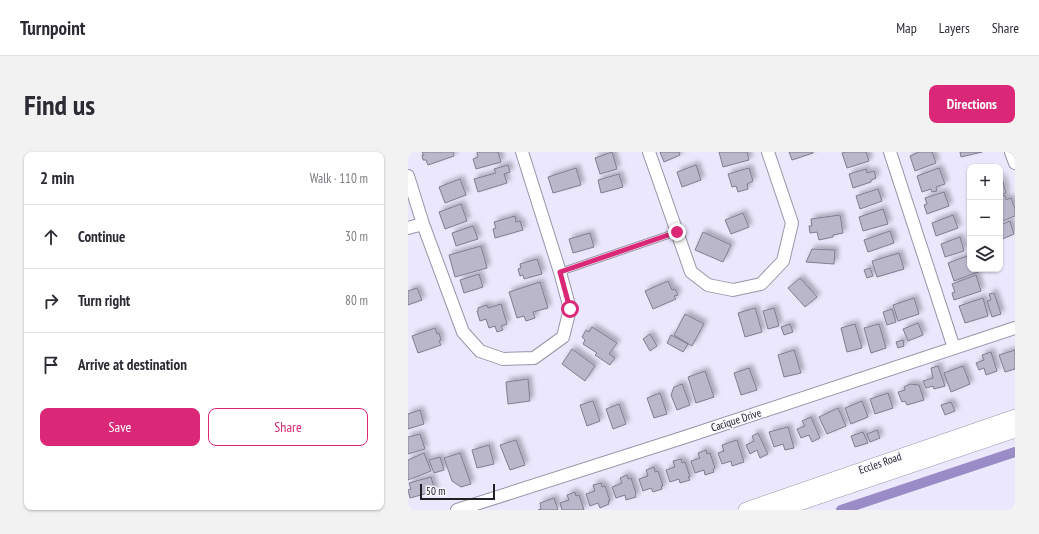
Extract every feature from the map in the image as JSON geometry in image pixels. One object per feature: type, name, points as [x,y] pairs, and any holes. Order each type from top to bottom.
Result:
[{"type":"street","points":[[408,176],[423,224],[463,332],[480,351],[503,359],[534,358],[563,337],[570,309],[560,272],[522,152]]},
{"type":"street","points":[[649,152],[691,272],[708,285],[733,290],[761,284],[784,261],[792,223],[768,152]]},
{"type":"street","points":[[890,152],[954,348]]},
{"type":"street","points":[[1011,152],[1015,163]]},
{"type":"street","points":[[408,228],[423,224]]},
{"type":"street","name":"Cacique Drive","points":[[457,510],[1015,328]]},
{"type":"street","name":"Eccles Road","points":[[746,510],[1015,417]]},
{"type":"street","name":"Eccles Road","points":[[778,510],[1015,430]]},
{"type":"lane","points":[[560,272],[677,232]]},
{"type":"building","points":[[422,152],[453,152],[454,156],[428,165],[426,160],[423,160],[422,155],[424,155]]},
{"type":"building","points":[[477,152],[498,152],[501,162],[476,169],[473,159],[478,157]]},
{"type":"building","points":[[612,152],[617,169],[600,174],[595,158]]},
{"type":"building","points":[[660,152],[679,152],[680,155],[664,162]]},
{"type":"building","points":[[719,152],[747,152],[749,160],[723,167]]},
{"type":"building","points":[[789,152],[813,152],[813,153],[792,160]]},
{"type":"building","points":[[866,152],[869,161],[847,168],[842,153]]},
{"type":"building","points":[[919,152],[932,152],[936,163],[915,171],[910,156]]},
{"type":"building","points":[[960,152],[982,152],[961,157]]},
{"type":"building","points":[[508,165],[510,172],[504,174],[507,183],[478,192],[474,179],[496,173],[494,169]]},
{"type":"building","points":[[696,165],[701,180],[682,187],[677,172]]},
{"type":"building","points":[[576,168],[581,185],[553,193],[548,177]]},
{"type":"building","points":[[749,168],[753,181],[747,184],[748,189],[738,192],[736,186],[732,187],[728,174]]},
{"type":"building","points":[[939,168],[945,184],[936,187],[937,191],[932,192],[931,189],[922,192],[917,176]]},
{"type":"building","points":[[866,169],[867,173],[874,171],[876,178],[871,180],[871,182],[853,188],[849,174]]},
{"type":"building","points":[[619,174],[623,187],[601,193],[598,180]]},
{"type":"building","points":[[460,179],[466,195],[445,203],[439,187]]},
{"type":"building","points":[[1003,182],[1006,193],[1003,194]]},
{"type":"building","points":[[878,189],[882,201],[860,209],[856,196]]},
{"type":"building","points":[[944,192],[949,206],[927,214],[924,205],[927,204],[925,198]]},
{"type":"building","points":[[1005,195],[1006,200],[1011,198],[1015,209],[1015,216],[1003,221],[1003,200],[1003,196]]},
{"type":"building","points":[[461,204],[467,221],[445,229],[439,212]]},
{"type":"building","points":[[883,209],[888,224],[863,231],[859,217]]},
{"type":"building","points":[[743,213],[749,227],[731,234],[725,220]]},
{"type":"building","points":[[840,215],[843,233],[819,240],[817,232],[810,233],[809,226],[812,226],[811,219]]},
{"type":"building","points":[[953,215],[958,228],[936,236],[932,223]]},
{"type":"building","points":[[515,216],[516,222],[520,221],[523,230],[495,238],[493,229],[496,228],[494,222]]},
{"type":"building","points":[[1010,221],[1014,234],[1003,239],[1003,224]]},
{"type":"building","points":[[473,226],[478,239],[456,246],[452,233]]},
{"type":"building","points":[[890,231],[894,243],[868,252],[864,240]]},
{"type":"building","points":[[703,232],[731,245],[723,262],[695,250]]},
{"type":"building","points":[[590,233],[594,247],[573,253],[569,239]]},
{"type":"building","points":[[960,237],[964,251],[945,257],[941,244]]},
{"type":"building","points":[[481,246],[487,268],[455,277],[449,255]]},
{"type":"building","points":[[812,249],[835,250],[834,264],[806,262]]},
{"type":"building","points":[[899,253],[904,269],[877,277],[872,261]]},
{"type":"building","points":[[967,256],[967,272],[978,272],[954,281],[948,263]]},
{"type":"building","points":[[537,259],[542,274],[524,279],[523,275],[520,276],[518,269],[521,268],[520,264]]},
{"type":"building","points":[[870,268],[873,276],[867,278],[864,270]]},
{"type":"building","points":[[479,274],[483,287],[464,293],[460,280]]},
{"type":"building","points":[[976,275],[981,291],[954,300],[952,293],[955,292],[952,284]]},
{"type":"building","points":[[800,278],[817,297],[805,307],[788,288]]},
{"type":"building","points":[[668,281],[672,290],[675,289],[678,295],[674,296],[676,299],[653,309],[645,291]]},
{"type":"building","points":[[540,282],[548,308],[533,312],[535,318],[526,321],[524,316],[517,318],[509,292]]},
{"type":"building","points":[[417,288],[422,300],[408,305],[408,291]]},
{"type":"building","points":[[994,293],[1001,314],[992,317],[987,301],[991,300],[989,294]]},
{"type":"building","points":[[914,298],[919,314],[898,321],[893,305]]},
{"type":"building","points":[[983,298],[988,316],[965,323],[959,306]]},
{"type":"building","points":[[501,304],[507,324],[501,326],[503,330],[497,332],[495,326],[489,328],[486,319],[480,321],[477,311],[478,308],[487,305],[488,308]]},
{"type":"building","points":[[755,308],[762,332],[745,337],[738,313]]},
{"type":"building","points":[[774,308],[779,326],[768,329],[763,311]]},
{"type":"building","points":[[892,309],[896,322],[887,325],[883,312]]},
{"type":"building","points":[[685,314],[704,324],[692,346],[674,335]]},
{"type":"building","points":[[918,323],[923,335],[908,341],[903,329]]},
{"type":"building","points":[[790,324],[793,332],[784,335],[781,327]]},
{"type":"building","points":[[855,324],[862,348],[847,352],[841,328]]},
{"type":"building","points":[[879,324],[886,348],[871,353],[864,328]]},
{"type":"building","points":[[592,327],[617,343],[609,354],[615,358],[610,365],[595,355],[597,353],[583,344],[585,340],[582,337],[586,330],[589,332]]},
{"type":"building","points":[[435,328],[437,334],[439,333],[441,340],[439,341],[441,345],[418,353],[412,336]]},
{"type":"building","points":[[650,334],[657,346],[650,351],[643,339]]},
{"type":"building","points":[[671,335],[688,344],[683,352],[667,343]]},
{"type":"building","points":[[903,340],[904,346],[898,348],[896,342]]},
{"type":"building","points":[[572,349],[595,366],[585,381],[562,364]]},
{"type":"building","points":[[794,350],[801,373],[784,377],[778,355]]},
{"type":"building","points":[[1015,350],[1015,369],[1005,372],[999,355]]},
{"type":"building","points":[[991,352],[997,371],[986,375],[984,368],[979,370],[976,363],[984,360],[982,355]]},
{"type":"building","points":[[938,366],[945,386],[934,389],[933,386],[926,388],[923,381],[933,378],[931,368]]},
{"type":"building","points":[[963,366],[970,384],[951,392],[944,373]]},
{"type":"building","points":[[749,368],[757,390],[741,395],[734,373]]},
{"type":"building","points":[[705,371],[714,397],[696,403],[688,377]]},
{"type":"building","points":[[528,379],[530,401],[508,404],[506,382]]},
{"type":"building","points":[[682,384],[690,405],[677,410],[671,395],[674,387]]},
{"type":"building","points":[[910,384],[919,385],[924,400],[907,405],[905,401],[902,402],[898,392],[905,390],[904,387]]},
{"type":"building","points":[[660,393],[667,414],[654,418],[647,398]]},
{"type":"building","points":[[888,393],[893,408],[875,414],[870,399]]},
{"type":"building","points":[[593,401],[600,421],[587,426],[580,405]]},
{"type":"building","points":[[862,401],[868,417],[851,424],[845,408]]},
{"type":"building","points":[[951,402],[955,411],[945,415],[941,405]]},
{"type":"building","points":[[619,404],[626,424],[613,429],[606,409]]},
{"type":"building","points":[[838,408],[846,426],[827,434],[819,417]]},
{"type":"building","points":[[420,410],[424,424],[408,429],[408,414]]},
{"type":"building","points":[[811,417],[820,438],[812,442],[809,435],[801,438],[797,429],[805,426],[802,421]]},
{"type":"building","points":[[788,427],[794,448],[785,450],[783,444],[774,447],[769,432]]},
{"type":"building","points":[[877,430],[880,438],[870,442],[867,434]]},
{"type":"building","points":[[863,432],[868,443],[855,447],[851,436]]},
{"type":"building","points":[[758,433],[768,454],[760,458],[757,450],[750,454],[746,445],[754,441],[752,436]]},
{"type":"building","points":[[420,434],[425,449],[408,454],[408,437]]},
{"type":"building","points":[[516,440],[525,465],[510,470],[500,445]]},
{"type":"building","points":[[737,440],[744,462],[732,466],[731,461],[722,464],[718,453],[724,451],[722,445]]},
{"type":"building","points":[[489,445],[494,464],[477,468],[472,450]]},
{"type":"building","points":[[706,450],[707,454],[710,453],[715,468],[713,469],[714,472],[705,475],[704,470],[695,473],[691,461],[700,458],[698,453]]},
{"type":"building","points":[[424,453],[431,471],[408,480],[408,460]]},
{"type":"building","points":[[460,453],[471,484],[461,487],[452,481],[444,458]]},
{"type":"building","points":[[440,457],[444,470],[434,473],[429,460]]},
{"type":"building","points":[[681,459],[682,463],[685,462],[690,480],[680,483],[679,479],[670,482],[666,470],[675,467],[673,461]]},
{"type":"building","points":[[654,467],[655,472],[658,471],[663,486],[661,486],[662,489],[653,492],[651,488],[643,491],[639,479],[648,476],[646,470]]},
{"type":"building","points":[[627,475],[628,479],[631,478],[636,497],[626,500],[625,495],[616,498],[612,487],[622,483],[620,478]]},
{"type":"building","points":[[431,477],[435,491],[410,498],[408,490],[411,489],[409,483]]},
{"type":"building","points":[[601,483],[602,487],[605,486],[610,501],[608,501],[609,504],[600,508],[598,503],[590,506],[586,494],[595,491],[593,485]]},
{"type":"building","points":[[575,492],[576,496],[579,495],[584,510],[562,510],[560,503],[569,500],[567,495]]},
{"type":"building","points":[[554,498],[558,510],[538,510],[541,509],[540,503]]},
{"type":"waterway","points":[[841,510],[1015,452]]},
{"type":"route","points":[[570,309],[560,272],[677,232]]}]
